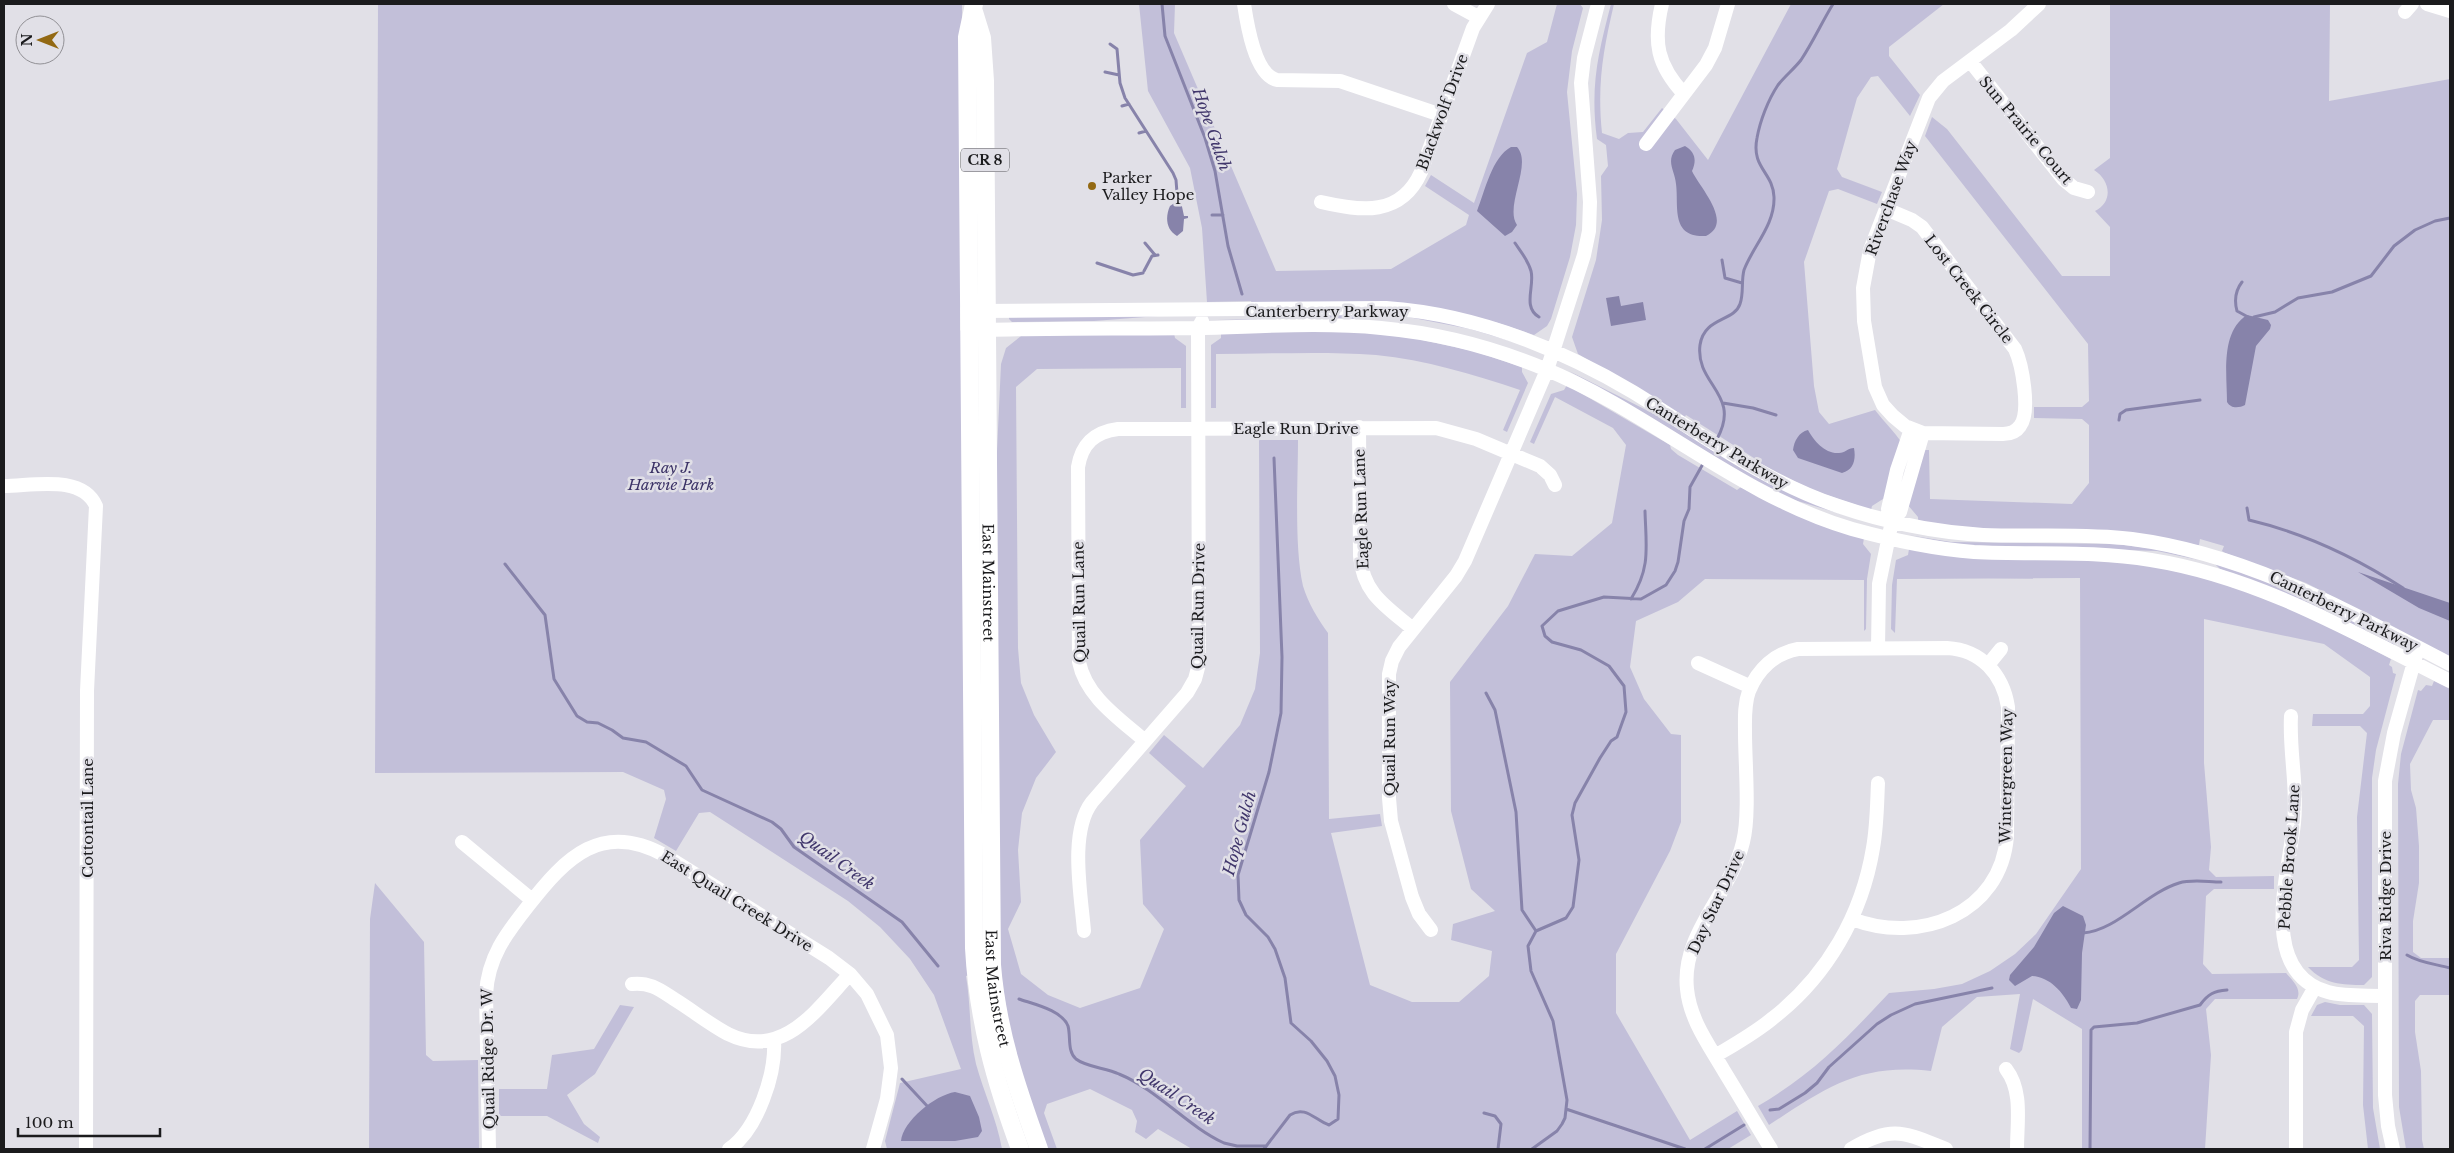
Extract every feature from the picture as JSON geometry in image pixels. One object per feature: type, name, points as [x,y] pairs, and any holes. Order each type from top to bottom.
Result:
[{"type":"main road","name":"East Mainstreet","points":[[974,8],[982,38],[985,80],[992,965],[998,1012],[1006,1052],[1038,1149]]},
{"type":"main road","name":"East Mainstreet","points":[[974,8],[967,36],[975,958],[979,1003],[988,1051],[1020,1149]]},
{"type":"street","points":[[1244,4],[1256,52],[1266,80],[1340,81],[1441,115]]},
{"type":"street","points":[[1454,4],[1478,16]]},
{"type":"street","name":"Blackwolf Drive","points":[[1321,202],[1356,210],[1367,210],[1386,205],[1404,195],[1419,176],[1478,16],[1488,4]]},
{"type":"street","name":"Quail Run Way","points":[[1431,930],[1419,914],[1408,887],[1391,822],[1389,798],[1389,674],[1397,650],[1463,566],[1547,370],[1581,266],[1589,231],[1590,190],[1581,111],[1580,83],[1584,58],[1598,4]]},
{"type":"street","points":[[1662,4],[1658,33],[1660,58],[1671,80],[1684,94]]},
{"type":"street","points":[[1646,144],[1712,53],[1728,4]]},
{"type":"street","name":"Riverchase Way","points":[[1917,431],[1893,416],[1880,399],[1873,380],[1862,297],[1867,262],[1927,102],[1939,85],[2024,19],[2039,4]]},
{"type":"street","points":[[2427,4],[2450,11]]},
{"type":"street","name":"Sun Prairie Court","points":[[1970,61],[2063,179],[2074,188],[2088,192]]},
{"type":"street","name":"Lost Creek Circle","points":[[1886,209],[1912,220],[1922,227],[2012,345],[2020,360],[2023,378],[2024,415],[2022,432],[2003,434],[1917,431]]},
{"type":"street","name":"Canterberry Parkway","points":[[969,318],[987,310],[1377,308],[1416,311],[1480,324],[1554,350],[1619,384],[1732,455],[1801,492],[1835,505],[1892,521],[1959,533],[2110,537],[2184,548],[2242,564],[2286,581],[2450,664]]},
{"type":"street","points":[[1198,328],[1199,323],[1204,320],[1258,318],[1271,310]]},
{"type":"street","name":"Canterberry Parkway","points":[[969,318],[987,330],[1067,327],[1334,326],[1391,329],[1464,342],[1547,370],[1600,395],[1764,494],[1815,516],[1888,538],[1963,551],[2087,554],[2145,559],[2187,566],[2274,594],[2450,681]]},
{"type":"street","name":"Quail Run Drive","points":[[1084,932],[1078,846],[1081,822],[1092,802],[1190,690],[1200,664],[1198,328]]},
{"type":"street","name":"Eagle Run Lane","points":[[1359,427],[1360,556],[1363,576],[1372,594],[1413,629]]},
{"type":"street","name":"Eagle Run Drive","points":[[1085,436],[1118,429],[1436,428],[1463,434],[1544,469],[1555,485]]},
{"type":"street","points":[[1878,648],[1879,584],[1892,521],[1888,510],[1891,497],[1917,431]]},
{"type":"street","name":"Quail Run Lane","points":[[1085,436],[1078,467],[1079,662],[1083,676],[1095,695],[1145,741]]},
{"type":"street","name":"Cottontail Lane","points":[[4,486],[64,485],[77,487],[86,491],[96,506],[89,613],[87,691],[86,1149]]},
{"type":"street","name":"Riva Ridge Drive","points":[[2393,1149],[2386,1105],[2385,781],[2395,726],[2419,647]]},
{"type":"street","name":"Day Star Drive","points":[[1771,1149],[1693,1016],[1687,990],[1687,969],[1694,940],[1734,869],[1744,840],[1745,709],[1751,686],[1765,666],[1789,651],[1810,648],[1952,648],[1971,654],[1988,665]]},
{"type":"street","points":[[1988,665],[2001,649]]},
{"type":"street","points":[[1698,663],[1751,686]]},
{"type":"street","name":"Wintergreen Way","points":[[1852,919],[1880,928],[1922,925],[1942,921],[1963,911],[1978,900],[1998,874],[2008,836],[2008,707],[2000,682],[1988,665]]},
{"type":"street","name":"Pebble Brook Lane","points":[[2291,716],[2294,815],[2284,880],[2283,938],[2288,956],[2296,969],[2315,986],[2338,994],[2385,996]]},
{"type":"street","points":[[1715,1056],[1764,1025],[1803,991],[1827,962],[1852,919],[1871,858],[1878,783]]},
{"type":"street","points":[[462,842],[532,900]]},
{"type":"street","name":"East Quail Creek Drive","points":[[489,968],[501,940],[559,868],[584,850],[608,843],[627,842],[643,845],[691,872],[829,958],[863,987],[876,1008],[887,1035],[890,1052],[889,1091],[873,1149]]},
{"type":"street","name":"Quail Ridge Dr. W","points":[[489,968],[486,994],[489,1149]]},
{"type":"street","points":[[632,984],[652,985],[735,1037],[754,1042],[774,1040],[803,1024],[850,974]]},
{"type":"street","points":[[2296,1149],[2296,1032],[2302,1010],[2315,986]]},
{"type":"street","points":[[730,1149],[748,1131],[764,1092],[774,1063],[774,1040]]},
{"type":"street","points":[[2006,1069],[2015,1083],[2017,1092],[2017,1149]]},
{"type":"street","points":[[1851,1149],[1876,1136],[1902,1133],[1915,1136],[1946,1149]]},
{"type":"green space","name":"Ray J. Harvie Park","points":[[378,4],[962,4],[963,305],[960,308],[960,330],[963,333],[970,975],[966,976],[976,1064],[1002,1149],[887,1149],[885,1141],[900,1083],[961,1069],[934,995],[910,959],[880,927],[848,901],[710,812],[699,813],[676,851],[654,838],[666,799],[664,790],[623,772],[375,773]]},
{"type":"green space","points":[[1139,4],[1175,4],[1174,33],[1276,271],[1391,269],[1466,225],[1469,215],[1425,186],[1431,175],[1474,203],[1527,53],[1547,42],[1557,4],[1580,4],[1583,8],[1572,51],[1567,92],[1577,194],[1576,225],[1570,257],[1551,319],[1547,326],[1534,335],[1495,322],[1252,304],[1251,301],[1207,302],[1202,228],[1190,168],[1148,91]]},
{"type":"green space","points":[[1611,4],[1614,4],[1602,68],[1600,99],[1602,133],[1619,139],[1628,133],[1643,132],[1662,108],[1676,119],[1708,160],[1791,4],[1944,4],[1889,47],[1889,56],[1920,95],[1910,116],[1878,76],[1871,77],[1857,98],[1837,169],[1842,177],[1882,192],[1877,204],[1838,189],[1829,191],[1804,262],[1814,386],[1819,412],[1829,424],[1875,410],[1902,443],[1886,500],[1883,499],[1872,506],[1871,510],[1815,491],[1756,463],[1757,460],[1686,415],[1684,418],[1578,354],[1572,337],[1596,260],[1602,220],[1601,176],[1608,166],[1606,145],[1597,139],[1594,103],[1596,70]]},
{"type":"green space","points":[[2110,4],[2330,4],[2329,101],[2450,79],[2450,657],[2306,583],[2225,553],[2222,551],[2224,546],[2200,539],[2199,545],[2194,545],[1951,526],[1918,521],[1918,517],[1907,504],[1922,450],[1929,450],[1930,499],[2072,504],[2089,483],[2089,425],[2082,419],[2034,418],[2034,407],[2082,407],[2089,401],[2088,344],[1925,136],[1932,117],[1947,129],[2062,276],[2110,276],[2110,227],[2095,211],[2105,202],[2108,190],[2104,179],[2094,170],[2110,158]]},
{"type":"green space","points":[[1391,313],[1424,317],[1485,330],[1521,341],[1534,348],[1470,329],[1403,316],[1345,320],[1217,320],[1263,319],[1321,314]]},
{"type":"green space","points":[[1009,316],[1158,316],[1094,321],[1012,322]]},
{"type":"green space","points":[[1350,331],[1413,338],[1473,351],[1522,367],[1522,372],[1528,383],[1507,432],[1503,430],[1520,390],[1449,368],[1413,360],[1376,355],[1316,353],[1216,354],[1216,408],[1211,408],[1211,345],[1221,338],[1221,332]]},
{"type":"green space","points":[[1174,333],[1175,338],[1186,346],[1186,408],[1181,408],[1181,368],[1037,369],[1016,387],[1018,648],[1021,683],[1034,715],[1056,752],[1036,778],[1022,813],[1018,850],[1021,902],[1008,929],[1021,974],[1048,995],[1080,1008],[1140,988],[1164,929],[1143,904],[1140,840],[1186,786],[1149,753],[1164,735],[1203,768],[1240,725],[1255,689],[1260,653],[1259,440],[1298,440],[1297,514],[1300,570],[1308,599],[1328,633],[1329,819],[1380,814],[1382,826],[1331,833],[1370,985],[1412,1002],[1459,1002],[1489,976],[1492,951],[1451,940],[1453,924],[1495,911],[1471,889],[1451,811],[1450,682],[1508,606],[1535,554],[1572,556],[1612,523],[1626,445],[1613,428],[1555,397],[1534,444],[1530,442],[1551,394],[1564,390],[1567,385],[1670,445],[1671,449],[1678,455],[1737,490],[1741,487],[1777,506],[1864,538],[1863,544],[1871,554],[1867,579],[1866,629],[1864,631],[1864,580],[1705,579],[1678,602],[1636,621],[1630,667],[1644,699],[1671,734],[1681,735],[1681,822],[1670,851],[1616,954],[1616,1013],[1690,1140],[1737,1111],[1751,1135],[1728,1149],[1192,1149],[1158,1129],[1146,1139],[1135,1132],[1137,1121],[1132,1110],[1090,1089],[1047,1104],[1044,1113],[1057,1149],[1045,1149],[1013,1052],[998,955],[994,517],[1001,364],[1006,348],[1021,336]]},
{"type":"green space","points":[[1569,371],[1658,416],[1762,479],[1868,522],[1781,496]]},
{"type":"green space","points":[[1908,535],[1951,542],[2115,544],[2157,549],[2199,560],[2157,551],[1960,545]]},
{"type":"green space","points":[[1909,549],[2070,557],[2151,566],[2190,574],[2271,600],[2391,659],[2389,665],[2392,667],[2393,673],[2396,674],[2376,750],[2372,778],[2372,977],[2364,985],[2341,984],[2320,977],[2308,967],[2352,967],[2359,960],[2357,817],[2367,733],[2360,726],[2312,726],[2313,714],[2363,714],[2370,706],[2370,677],[2324,644],[2204,619],[2204,763],[2211,847],[2209,870],[2216,877],[2274,876],[2274,889],[2214,889],[2206,896],[2203,964],[2212,974],[2286,973],[2296,985],[2298,992],[2297,999],[2215,999],[2206,1009],[2211,1055],[2205,1149],[2082,1149],[2082,1029],[2033,999],[2022,1050],[2019,1053],[2010,1049],[2020,994],[1977,997],[1942,1027],[1931,1071],[1883,1071],[1844,1081],[1808,1100],[1769,1125],[1758,1106],[1796,1081],[1828,1055],[1889,993],[1934,989],[1962,984],[1990,971],[2015,954],[2036,934],[2081,869],[2080,578],[1897,579],[1895,633],[1891,629],[1892,585],[1896,560],[1908,555]]},
{"type":"green space","points":[[2215,564],[2274,582],[2391,639],[2396,647],[2291,596],[2220,569]]},
{"type":"green space","points":[[2434,681],[2450,689],[2450,720],[2433,720],[2410,764],[2411,790],[2416,808],[2419,846],[2419,883],[2413,921],[2413,952],[2421,958],[2450,958],[2450,995],[2420,995],[2415,1001],[2415,1032],[2421,1071],[2422,1140],[2424,1149],[2406,1149],[2399,1107],[2398,784],[2401,754],[2418,690],[2421,691],[2426,685],[2432,686]]},
{"type":"green space","points":[[375,883],[424,942],[426,1055],[433,1061],[478,1060],[479,1149],[369,1149],[370,919]]},
{"type":"green space","points":[[2325,1002],[2340,1005],[2364,1005],[2372,1014],[2373,1108],[2380,1149],[2368,1149],[2363,1105],[2364,1026],[2353,1016],[2311,1016],[2317,1005]]},
{"type":"green space","points":[[620,1005],[634,1007],[595,1074],[567,1095],[584,1124],[600,1137],[598,1143],[547,1116],[499,1116],[499,1089],[547,1089],[552,1055],[594,1049]]},
{"type":"shaded area","points":[[1685,146],[1691,151],[1695,160],[1692,171],[1716,214],[1717,223],[1714,230],[1706,236],[1687,232],[1681,226],[1677,211],[1676,184],[1671,159],[1675,150]]},
{"type":"shaded area","points":[[1511,147],[1517,147],[1521,154],[1522,164],[1514,207],[1514,217],[1517,225],[1512,232],[1505,236],[1477,211],[1494,166],[1504,152]]},
{"type":"shaded area","points":[[1176,202],[1181,202],[1184,216],[1188,216],[1188,218],[1184,219],[1183,231],[1177,236],[1169,227],[1167,219],[1170,206]]},
{"type":"shaded area","points":[[1619,296],[1621,306],[1643,302],[1646,320],[1611,326],[1606,298]]},
{"type":"shaded area","points":[[2247,315],[2268,320],[2271,325],[2270,329],[2256,346],[2245,405],[2235,407],[2227,402],[2227,355],[2232,332]]},
{"type":"shaded area","points":[[1808,430],[1817,442],[1825,449],[1834,453],[1841,453],[1854,448],[1855,456],[1852,467],[1842,473],[1798,458],[1793,450],[1795,443],[1800,435]]},
{"type":"shaded area","points":[[2358,572],[2450,603],[2450,621],[2419,608]]},
{"type":"shaded area","points":[[2063,906],[2083,916],[2086,925],[2082,953],[2081,1000],[2077,1009],[2071,1008],[2060,991],[2045,979],[2032,976],[2015,986],[2009,980],[2010,975],[2034,947],[2054,913]]},
{"type":"shaded area","points":[[955,1092],[970,1096],[979,1117],[982,1131],[978,1137],[955,1141],[901,1141],[907,1125],[921,1110],[938,1098]]},
{"type":"waterway","name":"Hope Gulch","points":[[1162,4],[1165,36],[1205,138],[1215,171],[1228,246],[1242,294]]},
{"type":"waterway","points":[[1717,439],[1723,424],[1724,411],[1721,400],[1704,370],[1700,359],[1700,345],[1707,329],[1737,310],[1742,296],[1744,270],[1771,217],[1774,197],[1773,189],[1759,163],[1756,148],[1758,131],[1765,111],[1778,85],[1805,53],[1833,4]]},
{"type":"waterway","points":[[1110,44],[1117,49],[1120,83],[1125,98],[1176,180],[1178,206]]},
{"type":"waterway","points":[[1105,72],[1119,75]]},
{"type":"waterway","points":[[1122,106],[1129,104]]},
{"type":"waterway","points":[[1139,133],[1146,131]]},
{"type":"waterway","points":[[1212,215],[1223,215]]},
{"type":"waterway","points":[[2254,317],[2275,312],[2298,298],[2332,292],[2371,276],[2394,246],[2415,230],[2435,221],[2450,218]]},
{"type":"waterway","points":[[1145,243],[1155,255]]},
{"type":"waterway","points":[[1515,243],[1531,271],[1531,308],[1539,317]]},
{"type":"waterway","points":[[1144,271],[1152,256],[1158,255]]},
{"type":"waterway","points":[[1722,260],[1725,278],[1742,283]]},
{"type":"waterway","points":[[1097,263],[1133,275],[1143,273]]},
{"type":"waterway","points":[[2242,282],[2235,299],[2236,307],[2237,311],[2248,317]]},
{"type":"waterway","points":[[2119,420],[2120,414],[2126,410],[2200,400]]},
{"type":"waterway","points":[[1723,403],[1753,408],[1776,415]]},
{"type":"waterway","name":"Hope Gulch","points":[[1264,1149],[1290,1115],[1295,1112],[1305,1112],[1329,1125],[1338,1119],[1339,1095],[1335,1076],[1327,1061],[1311,1041],[1291,1023],[1285,978],[1275,949],[1268,937],[1246,915],[1239,900],[1238,875],[1269,772],[1281,713],[1282,657],[1274,458]]},
{"type":"waterway","points":[[1532,1149],[1557,1131],[1565,1118],[1567,1100],[1553,1021],[1531,971],[1528,946],[1536,931],[1566,918],[1573,907],[1579,860],[1572,815],[1575,803],[1600,758],[1611,741],[1617,737],[1626,712],[1624,686],[1609,666],[1581,650],[1552,642],[1545,636],[1542,626],[1558,611],[1604,597],[1641,599],[1666,585],[1675,571],[1678,562],[1684,521],[1689,509],[1690,487],[1704,462]]},
{"type":"waterway","points":[[2247,508],[2249,520],[2290,532],[2329,547],[2403,588]]},
{"type":"waterway","points":[[1631,599],[1642,577],[1646,556],[1645,511]]},
{"type":"waterway","name":"Quail Creek","points":[[505,564],[545,615],[554,679],[577,716],[587,722],[598,723],[623,738],[646,742],[686,766],[702,790],[772,822],[781,829],[794,847],[902,922],[938,966]]},
{"type":"waterway","points":[[1486,693],[1495,710],[1516,812],[1522,910],[1536,931]]},
{"type":"waterway","points":[[2083,933],[2107,926],[2155,895],[2179,883],[2195,881],[2221,882]]},
{"type":"waterway","points":[[2407,955],[2423,962],[2450,968]]},
{"type":"waterway","points":[[1770,1110],[1779,1109],[1805,1093],[1817,1083],[1829,1067],[1877,1024],[1891,1015],[1915,1004],[1992,988]]},
{"type":"waterway","points":[[2090,1149],[2091,1030],[2094,1027],[2137,1023],[2200,1005],[2212,994],[2227,990]]},
{"type":"waterway","name":"Quail Creek","points":[[1019,999],[1046,1008],[1065,1020],[1069,1030],[1071,1052],[1080,1062],[1114,1072],[1133,1081],[1160,1098],[1210,1136],[1224,1143],[1237,1146],[1266,1146]]},
{"type":"waterway","points":[[902,1079],[929,1108]]},
{"type":"waterway","points":[[1566,1109],[1685,1149]]},
{"type":"waterway","points":[[1484,1113],[1495,1116],[1501,1124],[1498,1149]]},
{"type":"waterway","points":[[1705,1149],[1744,1125]]},
{"type":"place","name":"Parker Valley Hope","points":[[1092,186]]}]
